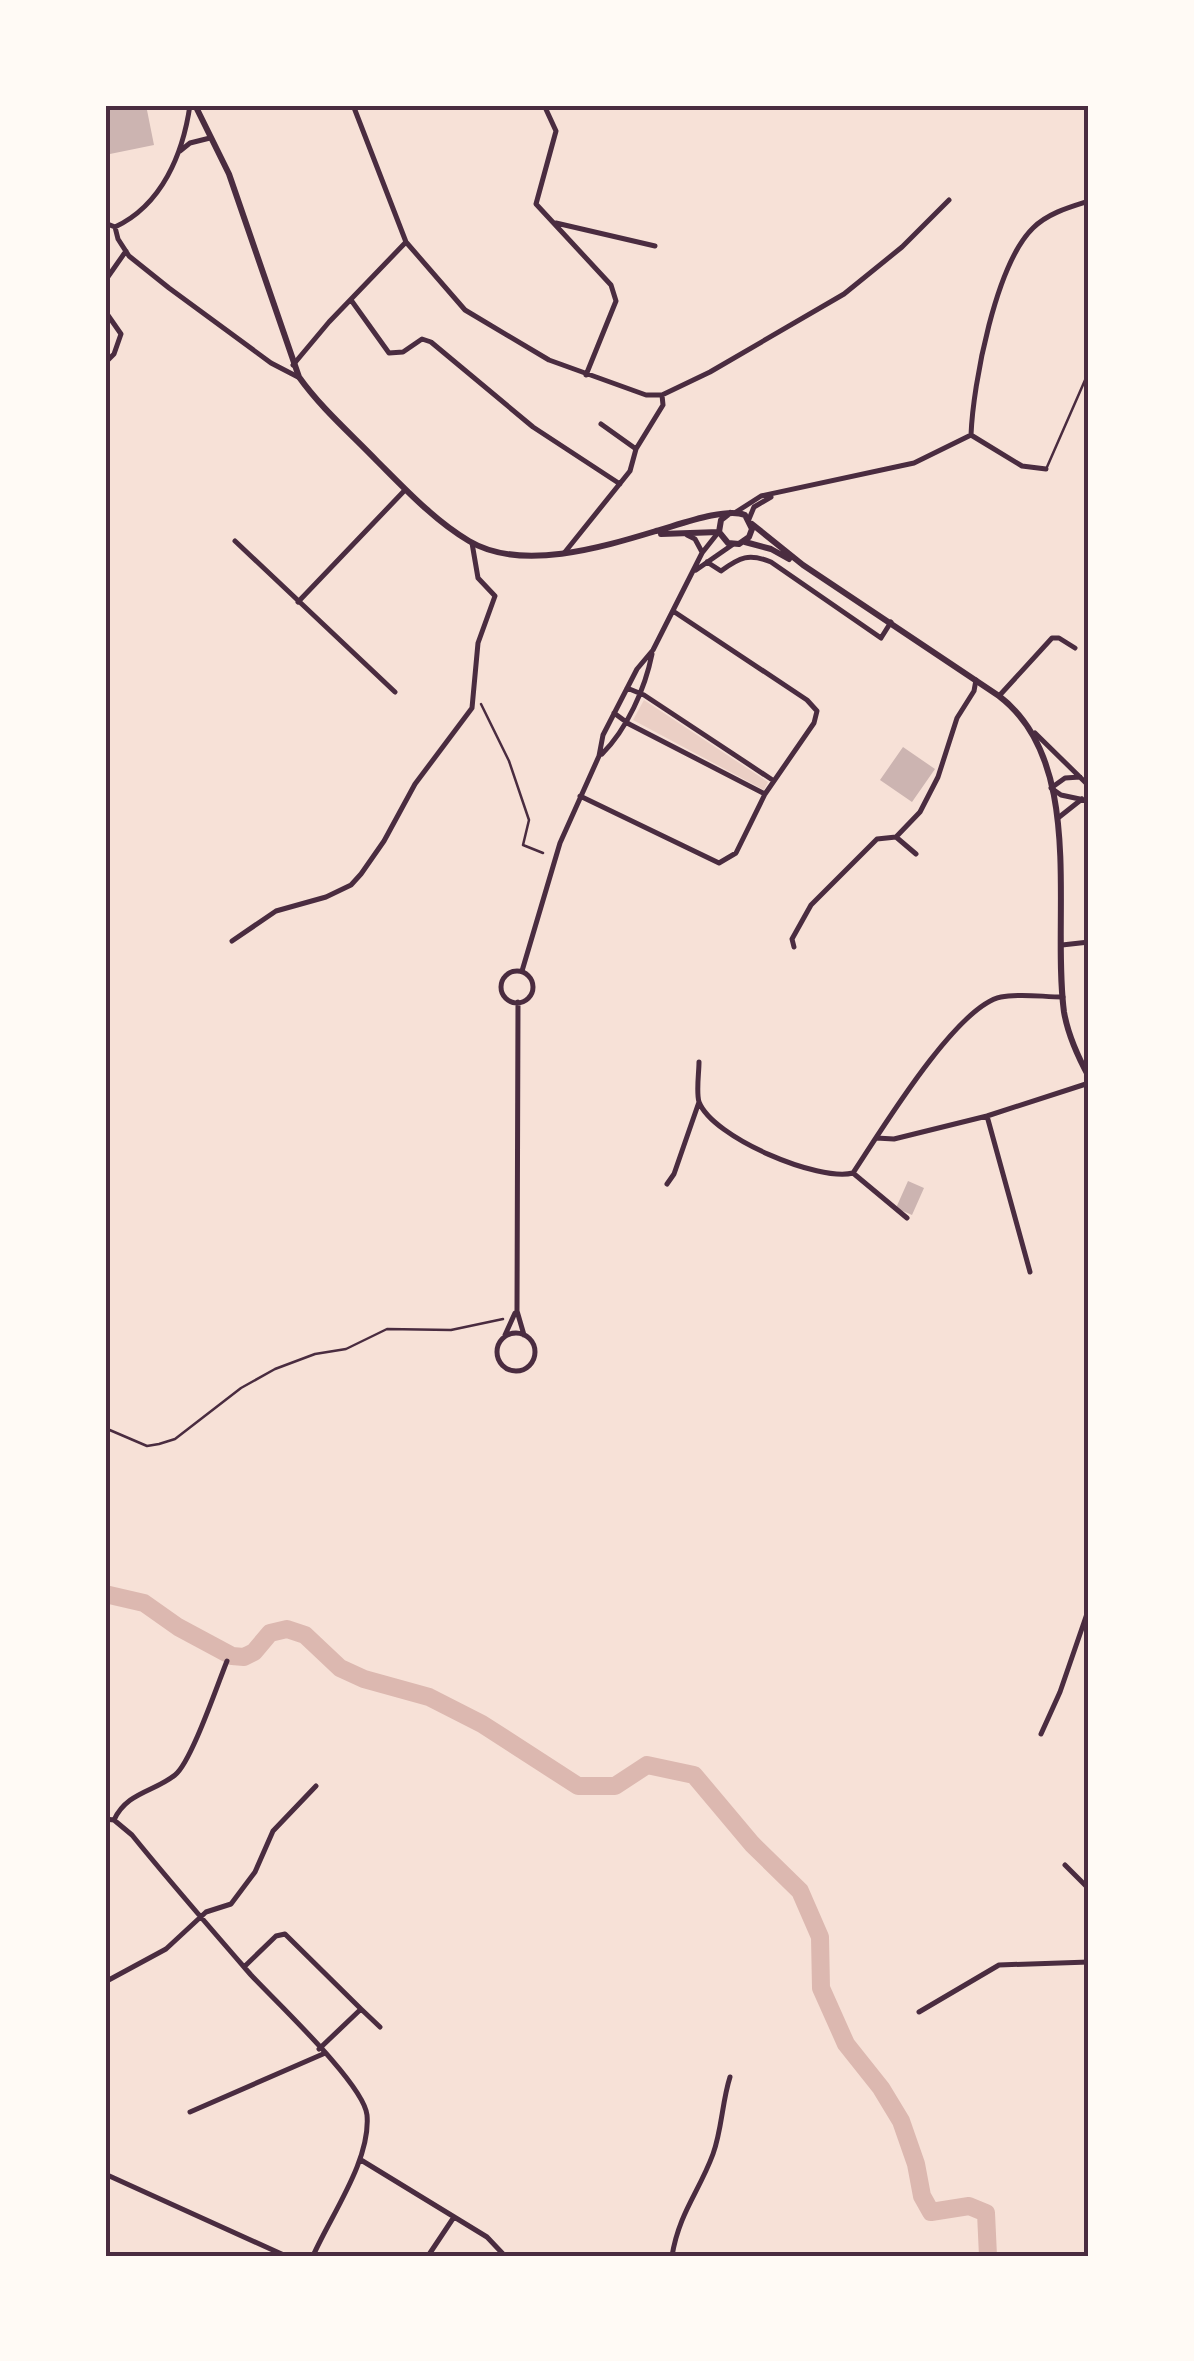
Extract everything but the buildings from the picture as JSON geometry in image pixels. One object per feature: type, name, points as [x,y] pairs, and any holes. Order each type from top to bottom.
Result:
[{"type":"main road","points":[[192,105],[229,174],[299,377],[319,404],[406,490],[472,543],[524,555],[563,554],[733,512],[750,521],[803,565]]},
{"type":"main road","points":[[733,512],[721,520],[719,532],[724,540],[771,549],[803,565],[999,696],[1018,710],[1035,733],[1058,818],[1065,1016],[1089,1080]]},
{"type":"main road","points":[[744,542],[749,537],[750,521]]},
{"type":"main road","points":[[643,535],[719,532]]},
{"type":"street","points":[[115,227],[144,210],[167,177],[192,105]]},
{"type":"street","points":[[353,105],[406,242],[464,310],[548,360],[646,395],[662,396],[844,294],[949,200]]},
{"type":"street","points":[[544,105],[556,130],[536,204],[611,285],[616,301],[586,375]]},
{"type":"street","points":[[178,153],[190,143],[211,138]]},
{"type":"street","points":[[971,435],[983,353],[1021,241],[1037,224],[1089,201]]},
{"type":"street","points":[[105,222],[115,227],[126,251],[212,321],[299,377]]},
{"type":"street","points":[[552,222],[655,246]]},
{"type":"street","points":[[294,365],[406,242]]},
{"type":"street","points":[[105,282],[126,251]]},
{"type":"street","points":[[351,300],[389,353],[403,352],[422,339],[430,342],[534,426],[620,484]]},
{"type":"street","points":[[105,311],[122,334],[114,354],[105,363]]},
{"type":"street","points":[[563,554],[630,471],[636,449],[662,405],[662,396]]},
{"type":"street","points":[[601,424],[636,449]]},
{"type":"street","points":[[971,435],[1022,466],[1046,469]]},
{"type":"street","points":[[733,512],[761,496],[914,463],[971,435]]},
{"type":"street","points":[[298,602],[406,490]]},
{"type":"street","points":[[750,521],[754,508],[778,494]]},
{"type":"street","points":[[674,532],[696,539],[702,553]]},
{"type":"street","points":[[600,756],[603,734],[614,712],[637,669],[653,650],[702,553],[719,532]]},
{"type":"street","points":[[234,541],[394,692]]},
{"type":"street","points":[[232,941],[276,911],[326,897],[351,885],[384,841],[415,784],[472,708],[478,642],[495,596],[478,578],[472,543]]},
{"type":"street","points":[[694,572],[734,544]]},
{"type":"street","points":[[707,562],[721,572],[753,554],[771,562],[881,638],[891,622]]},
{"type":"street","points":[[580,796],[719,863],[736,853],[765,794],[814,723],[817,711],[807,700],[673,611]]},
{"type":"street","points":[[999,696],[1052,638],[1075,648]]},
{"type":"street","points":[[522,971],[560,843],[600,756],[613,743],[640,692],[653,650]]},
{"type":"street","points":[[794,947],[792,939],[811,904],[877,839],[896,837],[920,812],[976,680]]},
{"type":"street","points":[[627,688],[640,692],[774,781]]},
{"type":"street","points":[[614,712],[765,794]]},
{"type":"street","points":[[1035,733],[1089,786]]},
{"type":"street","points":[[1080,777],[1065,778],[1051,788],[1061,795],[1086,800]]},
{"type":"street","points":[[1058,818],[1086,800]]},
{"type":"street","points":[[896,837],[916,854]]},
{"type":"street","points":[[1062,944],[1089,942]]},
{"type":"street","points":[[522,971],[533,985],[530,995],[518,1002],[506,998],[501,986],[507,974],[522,971]]},
{"type":"street","points":[[853,1173],[930,1058],[987,1003],[1001,997],[1063,996]]},
{"type":"street","points":[[517,1310],[497,1346],[498,1359],[506,1368],[518,1371],[529,1366],[535,1356],[534,1345],[524,1334],[517,1310],[518,1002]]},
{"type":"street","points":[[668,1184],[700,1102],[699,1062]]},
{"type":"street","points":[[876,1138],[894,1139],[987,1116],[1089,1080]]},
{"type":"street","points":[[700,1102],[720,1125],[744,1143],[829,1174],[853,1173],[907,1218]]},
{"type":"street","points":[[987,1116],[1030,1272]]},
{"type":"street","points":[[504,1336],[524,1334]]},
{"type":"street","points":[[1041,1734],[1089,1608]]},
{"type":"street","points":[[114,1820],[119,1808],[135,1795],[177,1774],[227,1661]]},
{"type":"street","points":[[105,1982],[166,1949],[202,1915],[231,1904],[255,1872],[272,1831],[316,1786]]},
{"type":"street","points":[[105,1819],[114,1820],[132,1835],[352,2086],[367,2110],[362,2157],[313,2256]]},
{"type":"street","points":[[1065,1866],[1089,1889]]},
{"type":"street","points":[[244,1966],[276,1936],[285,1934],[380,2028]]},
{"type":"street","points":[[919,2012],[999,1965],[1089,1962]]},
{"type":"street","points":[[190,2112],[321,2051],[361,2009]]},
{"type":"street","points":[[672,2256],[681,2217],[717,2141],[730,2078]]},
{"type":"street","points":[[362,2157],[487,2237],[505,2256]]},
{"type":"street","points":[[105,2174],[286,2256]]},
{"type":"street","points":[[428,2256],[454,2217]]},
{"type":"lane","points":[[1046,469],[1089,370]]},
{"type":"path","points":[[476,688],[513,771],[529,820],[523,845],[543,853]]},
{"type":"path","points":[[105,1428],[148,1446],[159,1444],[175,1438],[241,1388],[275,1368],[346,1348],[387,1328],[450,1330],[504,1319],[517,1310]]},
{"type":"shaded area","points":[[644,700],[768,782],[764,790],[633,720]]},
{"type":"waterway","points":[[105,1594],[144,1603],[178,1627],[232,1656],[244,1657],[254,1652],[270,1633],[287,1629],[305,1635],[340,1668],[364,1679],[429,1697],[482,1724],[578,1786],[615,1786],[647,1765],[694,1775],[752,1844],[800,1891],[820,1937],[821,1988],[846,2044],[901,2121],[922,2196],[931,2212],[969,2206],[986,2213],[988,2256]]}]
